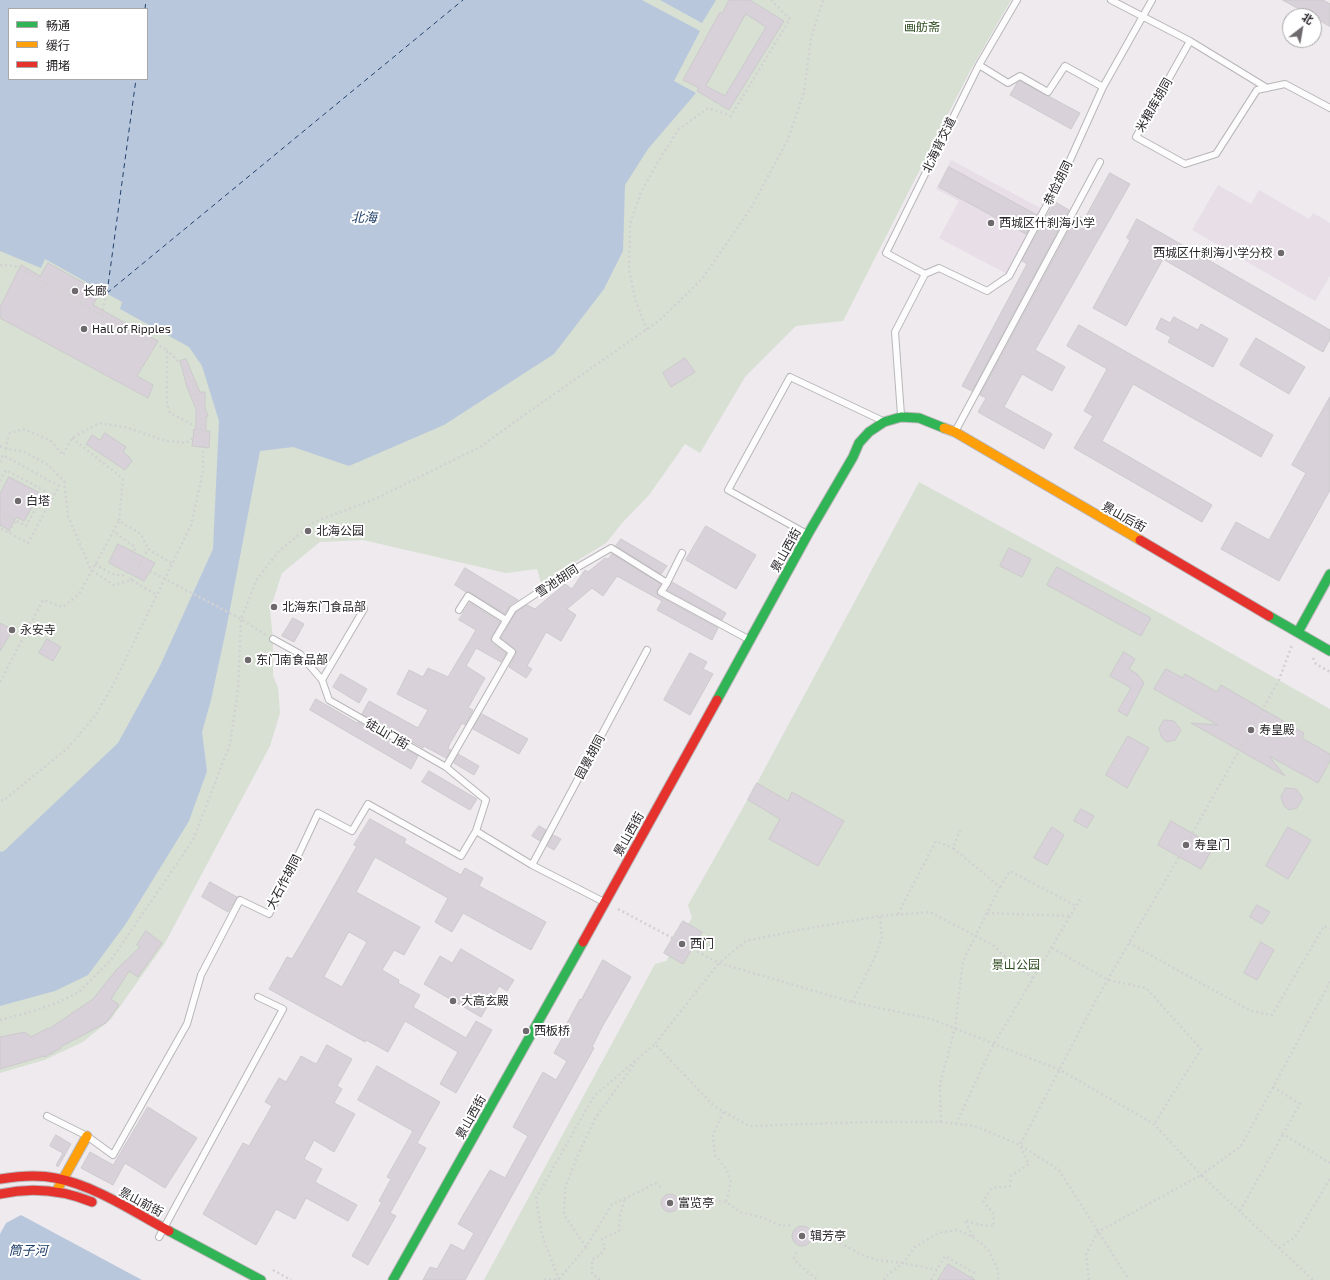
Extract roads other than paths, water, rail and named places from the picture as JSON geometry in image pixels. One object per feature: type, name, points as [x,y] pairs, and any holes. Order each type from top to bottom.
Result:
[{"type":"street","name":"景山后街","points":[[902,417],[919,418],[954,432],[1330,651]]},
{"type":"street","name":"景山西街","points":[[393,1280],[606,902],[808,534],[853,457],[859,443],[870,432],[884,422],[902,417]]},
{"type":"street","points":[[1298,632],[1330,574]]},
{"type":"street","points":[[56,1191],[86,1136]]},
{"type":"street","name":"景山前街","points":[[0,1179],[40,1176],[63,1179],[92,1189],[261,1280]]},
{"type":"street","points":[[0,1194],[32,1189],[56,1191],[87,1200],[100,1206]]},
{"type":"lane","name":"北海背交道","points":[[925,274],[886,253],[979,65],[1017,0]]},
{"type":"lane","points":[[1111,0],[1190,41],[1267,88]]},
{"type":"lane","name":"恭俭胡同","points":[[925,274],[939,268],[987,291],[1009,276],[1066,169],[1103,87],[1152,0]]},
{"type":"lane","name":"米粮库胡同","points":[[1190,41],[1136,137],[1185,164],[1216,154],[1257,90],[1285,84],[1330,108]]},
{"type":"lane","points":[[979,65],[1008,84],[1020,76],[1048,92],[1065,66],[1103,87]]},
{"type":"lane","points":[[954,432],[1100,162]]},
{"type":"lane","points":[[902,417],[895,332],[925,274]]},
{"type":"lane","points":[[808,534],[728,490],[790,377],[884,422]]},
{"type":"lane","name":"雪池胡同","points":[[446,767],[512,652],[495,639],[512,609],[566,574],[612,548],[667,583]]},
{"type":"lane","points":[[682,553],[661,592],[750,640]]},
{"type":"lane","points":[[459,610],[468,596],[506,620]]},
{"type":"lane","points":[[322,680],[364,609]]},
{"type":"lane","name":"徒山门街","points":[[273,639],[300,654],[322,680],[329,700],[446,767],[486,800],[476,832]]},
{"type":"lane","name":"园景胡同","points":[[532,865],[647,650]]},
{"type":"lane","name":"大石作胡同","points":[[47,1116],[86,1136],[113,1155],[187,1024],[201,975],[240,900],[269,914],[318,813],[352,832],[368,804],[461,856],[476,832]]},
{"type":"lane","points":[[476,832],[532,865],[606,902]]},
{"type":"lane","points":[[159,1237],[283,1009],[258,997]]},
{"type":"water","name":"北海","points":[[0,0],[642,0],[700,31],[674,81],[696,93],[648,149],[625,185],[623,251],[604,289],[554,354],[444,425],[349,466],[293,447],[260,451],[226,630],[211,700],[202,732],[207,771],[189,821],[125,925],[88,975],[55,991],[0,1006],[0,852],[4,851],[118,743],[159,668],[213,549],[219,421],[202,366],[189,347],[120,309],[122,302],[45,259],[41,268],[0,251]]},
{"type":"water","points":[[660,0],[716,0],[702,23]]},
{"type":"water","name":"筒子河","points":[[21,1215],[142,1280],[0,1280],[0,1234],[6,1223]]},
{"type":"place","name":"西城区什刹海小学","points":[[991,223]]},
{"type":"place","name":"西城区什刹海小学分校","points":[[1281,253]]},
{"type":"place","name":"长廊","points":[[75,291]]},
{"type":"place","name":"Hall of Ripples","points":[[84,329]]},
{"type":"place","name":"白塔","points":[[18,501]]},
{"type":"place","name":"北海公园","points":[[308,531]]},
{"type":"place","name":"北海东门食品部","points":[[274,607]]},
{"type":"place","name":"永安寺","points":[[12,630]]},
{"type":"place","name":"东门南食品部","points":[[248,660]]},
{"type":"place","name":"寿皇殿","points":[[1251,730]]},
{"type":"place","name":"寿皇门","points":[[1186,845]]},
{"type":"place","name":"西门","points":[[682,944]]},
{"type":"place","name":"大高玄殿","points":[[453,1001]]},
{"type":"place","name":"西板桥","points":[[526,1031]]},
{"type":"place","name":"富览亭","points":[[670,1203]]},
{"type":"place","name":"辑芳亭","points":[[802,1236]]},
{"type":"park label","name":"画舫斋","points":[[922,27]]},
{"type":"park label","name":"景山公园","points":[[1016,965]]}]
